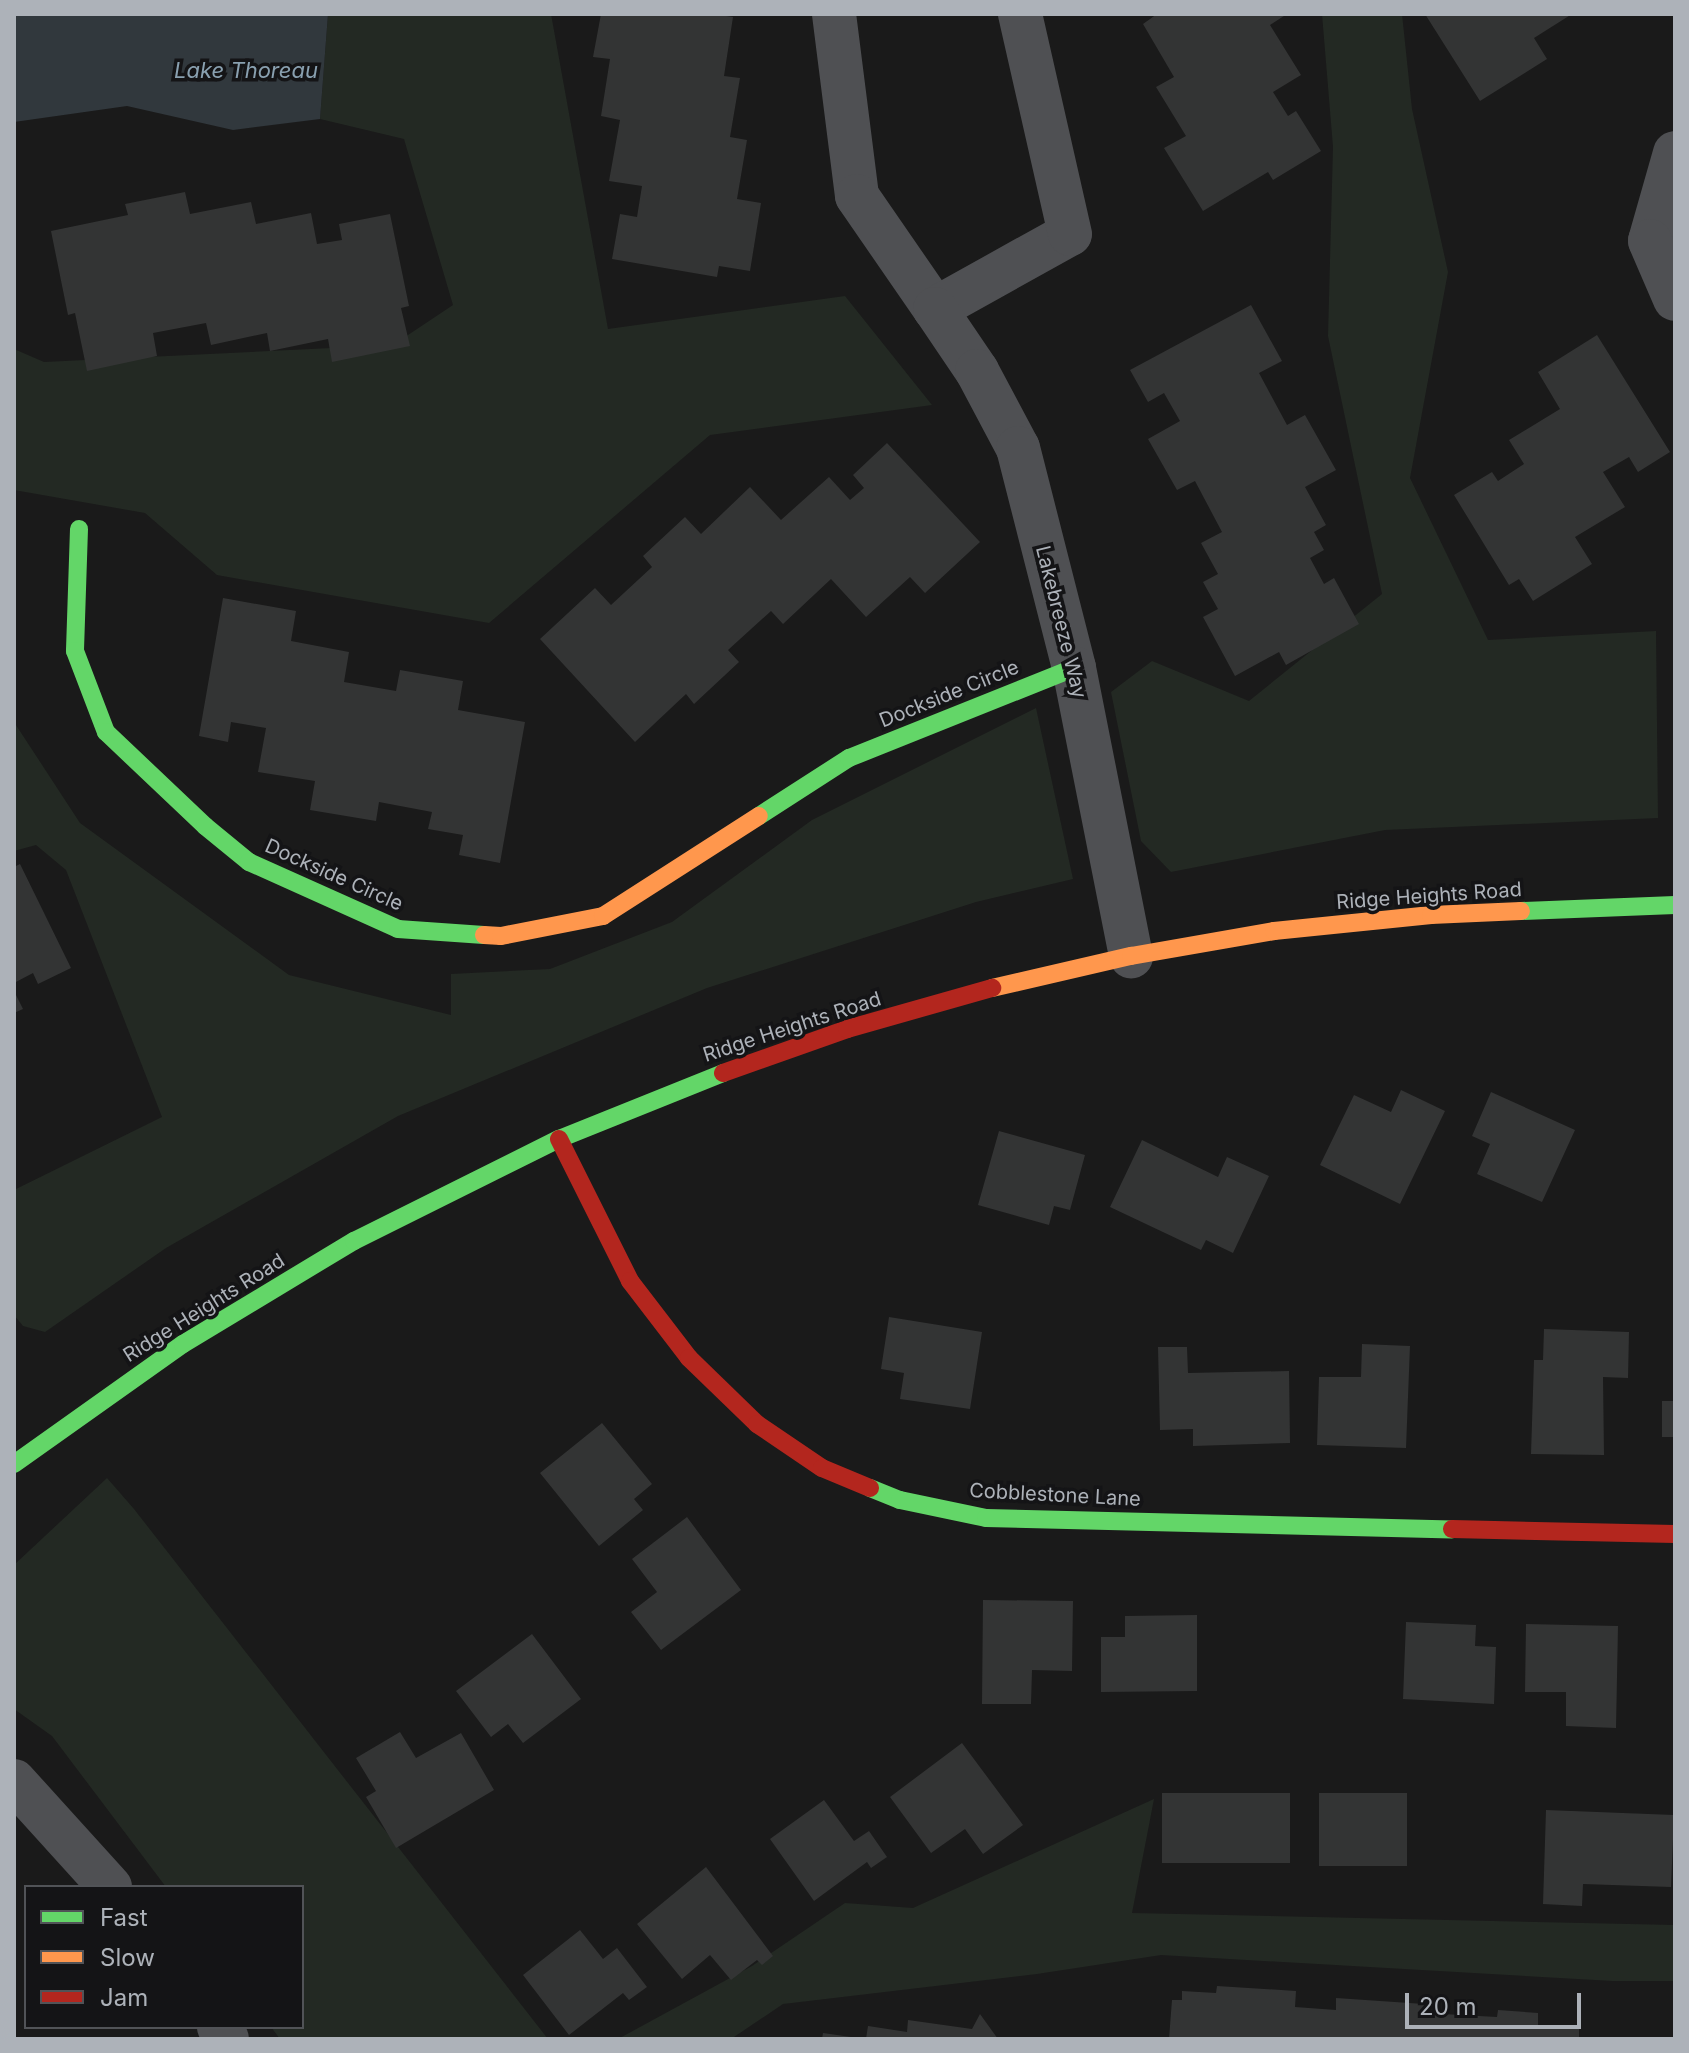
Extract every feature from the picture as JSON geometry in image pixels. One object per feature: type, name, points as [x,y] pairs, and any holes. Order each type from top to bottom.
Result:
[{"type":"street","name":"Lakebreeze Way","points":[[834,14],[857,196],[977,371],[1018,448],[1074,668],[1131,956]]},
{"type":"street","points":[[935,309],[1070,234],[1020,14]]},
{"type":"street","points":[[1675,153],[1650,241],[1675,299]]},
{"type":"street","name":"Dockside Circle","points":[[79,529],[75,651],[106,732],[205,826],[249,862],[398,929],[501,936],[603,916],[849,758],[1074,668]]},
{"type":"street","name":"Ridge Heights Road","points":[[14,1464],[183,1344],[341,1248],[559,1139],[690,1084],[847,1029],[997,987],[1131,956],[1274,931],[1431,915],[1675,905]]},
{"type":"street","name":"Cobblestone Lane","points":[[559,1139],[630,1281],[689,1358],[757,1424],[809,1459],[900,1500],[986,1518],[1675,1534]]},
{"type":"street","points":[[14,1781],[108,1885]]},
{"type":"shaded area","points":[[328,14],[551,14],[608,329],[845,296],[932,405],[710,435],[489,623],[217,575],[145,513],[14,490],[14,349],[44,362],[393,345],[453,305],[404,139],[320,119]]},
{"type":"shaded area","points":[[1322,14],[1402,14],[1412,109],[1448,272],[1410,478],[1488,640],[1656,631],[1658,818],[1385,830],[1171,872],[1141,841],[1111,692],[1152,661],[1249,701],[1382,594],[1328,336],[1333,147]]},
{"type":"shaded area","points":[[1036,708],[1073,879],[976,902],[707,988],[398,1116],[166,1248],[45,1332],[23,1326],[14,1315],[14,1190],[162,1117],[66,870],[36,845],[14,851],[14,722],[80,823],[289,975],[451,1015],[451,974],[550,969],[672,922],[812,820]]},
{"type":"shaded area","points":[[107,1478],[548,2039],[280,2039],[272,2029],[304,2029],[304,1885],[164,1885],[52,1736],[14,1709],[14,1565]]},
{"type":"shaded area","points":[[1154,1799],[1132,1913],[1675,1925],[1675,1981],[1613,1981],[1161,1955],[1037,1974],[783,2004],[731,2039],[618,2039],[752,1966],[845,1903],[913,1908]]},
{"type":"water","name":"Lake Thoreau","points":[[14,14],[328,14],[320,119],[233,130],[127,106],[14,122]]},
{"type":"building","points":[[601,14],[713,14],[733,17],[724,76],[740,78],[730,137],[747,140],[737,199],[761,203],[750,271],[719,266],[717,277],[612,259],[620,214],[637,217],[642,186],[609,181],[620,120],[601,116],[610,59],[593,57]]},
{"type":"building","points":[[1157,14],[1287,14],[1270,25],[1301,75],[1273,92],[1288,116],[1296,111],[1321,151],[1273,180],[1268,172],[1203,211],[1164,148],[1186,136],[1156,87],[1174,77],[1143,24]]},
{"type":"building","points":[[1425,14],[1572,14],[1534,38],[1547,59],[1480,101]]},
{"type":"building","points":[[185,192],[190,214],[251,202],[256,224],[311,213],[317,244],[342,240],[339,224],[390,214],[409,306],[401,308],[410,346],[332,362],[328,339],[270,351],[267,333],[211,345],[206,323],[153,333],[157,356],[87,371],[75,313],[68,315],[51,231],[128,215],[125,204]]},
{"type":"building","points":[[1251,305],[1282,361],[1259,373],[1287,425],[1305,415],[1336,470],[1305,487],[1326,525],[1314,532],[1324,550],[1310,558],[1324,584],[1334,578],[1359,624],[1286,665],[1279,652],[1235,676],[1203,617],[1218,609],[1203,582],[1218,574],[1201,543],[1222,532],[1195,481],[1177,490],[1148,439],[1180,421],[1164,393],[1148,402],[1130,370]]},
{"type":"building","points":[[1597,335],[1670,452],[1638,472],[1629,457],[1603,472],[1625,507],[1575,537],[1592,564],[1533,601],[1519,579],[1509,585],[1454,495],[1492,472],[1498,481],[1524,464],[1509,440],[1560,409],[1538,372]]},
{"type":"building","points":[[887,443],[980,542],[925,593],[910,577],[866,617],[831,579],[783,624],[771,611],[728,650],[739,662],[694,704],[686,694],[635,742],[540,639],[595,588],[611,605],[652,567],[643,556],[685,517],[701,534],[750,487],[781,520],[829,477],[850,500],[864,488],[853,475]]},
{"type":"building","points":[[223,598],[296,611],[291,641],[349,652],[344,682],[396,691],[400,670],[463,681],[458,710],[525,722],[500,863],[459,855],[463,835],[428,829],[432,812],[379,802],[376,821],[310,810],[315,781],[258,772],[266,728],[231,722],[228,742],[199,736]]},
{"type":"building","points":[[20,864],[71,968],[38,984],[33,973],[14,983],[14,867]]},
{"type":"building","points":[[14,991],[23,1009],[14,1013]]},
{"type":"building","points":[[1401,1090],[1445,1111],[1400,1204],[1320,1165],[1354,1095],[1391,1112]]},
{"type":"building","points":[[1491,1092],[1575,1130],[1542,1202],[1477,1174],[1490,1144],[1472,1136]]},
{"type":"building","points":[[999,1131],[1085,1155],[1070,1210],[1054,1206],[1049,1225],[978,1205]]},
{"type":"building","points":[[1142,1140],[1218,1177],[1227,1157],[1269,1176],[1233,1253],[1206,1240],[1201,1250],[1110,1207]]},
{"type":"building","points":[[889,1317],[982,1332],[970,1409],[900,1399],[904,1373],[881,1369]]},
{"type":"building","points":[[1544,1329],[1629,1332],[1628,1378],[1603,1377],[1604,1455],[1531,1454],[1534,1360],[1543,1360]]},
{"type":"building","points":[[1362,1344],[1410,1346],[1406,1448],[1317,1445],[1319,1377],[1361,1377]]},
{"type":"building","points":[[1158,1347],[1187,1347],[1188,1373],[1289,1371],[1290,1443],[1193,1446],[1193,1429],[1160,1430]]},
{"type":"building","points":[[1662,1401],[1675,1401],[1675,1437],[1662,1437]]},
{"type":"building","points":[[602,1423],[652,1484],[634,1499],[643,1510],[599,1546],[540,1473]]},
{"type":"building","points":[[687,1517],[741,1590],[661,1650],[631,1612],[657,1592],[632,1559]]},
{"type":"building","points":[[983,1600],[1073,1601],[1072,1671],[1032,1670],[1031,1704],[982,1704]]},
{"type":"building","points":[[1197,1615],[1197,1691],[1101,1692],[1101,1637],[1125,1637],[1125,1616]]},
{"type":"building","points":[[1406,1622],[1476,1625],[1475,1646],[1496,1647],[1494,1704],[1403,1699]]},
{"type":"building","points":[[1526,1624],[1618,1626],[1616,1728],[1566,1726],[1566,1692],[1525,1692]]},
{"type":"building","points":[[532,1634],[581,1699],[523,1743],[508,1724],[491,1737],[456,1691]]},
{"type":"building","points":[[400,1732],[416,1758],[461,1733],[494,1790],[396,1848],[366,1797],[376,1791],[356,1758]]},
{"type":"building","points":[[962,1743],[1023,1825],[983,1854],[965,1829],[931,1853],[890,1797]]},
{"type":"building","points":[[1162,1793],[1290,1793],[1290,1863],[1162,1863]]},
{"type":"building","points":[[1319,1793],[1407,1793],[1407,1866],[1319,1866]]},
{"type":"building","points":[[824,1800],[854,1841],[869,1831],[887,1857],[871,1868],[867,1862],[814,1901],[770,1839]]},
{"type":"building","points":[[1546,1810],[1674,1815],[1671,1887],[1583,1884],[1582,1906],[1543,1904]]},
{"type":"building","points":[[706,1867],[773,1956],[762,1965],[757,1960],[731,1980],[710,1955],[682,1979],[637,1924]]},
{"type":"building","points":[[580,1930],[603,1959],[617,1948],[647,1987],[629,2000],[623,1993],[569,2035],[523,1975]]},
{"type":"building","points":[[1217,1986],[1296,1991],[1295,2007],[1336,2010],[1336,1998],[1424,2004],[1424,2013],[1497,2017],[1498,2010],[1538,2013],[1538,2025],[1579,2029],[1579,2039],[1169,2039],[1172,2000],[1182,2000],[1182,1991],[1216,1993]]},
{"type":"building","points":[[980,2014],[998,2039],[866,2039],[868,2026],[907,2032],[908,2020],[972,2029]]},
{"type":"building","points":[[823,2033],[851,2037],[851,2039],[822,2039]]},
{"type":"traffic: fast","points":[[79,529],[75,651],[106,732],[205,826],[249,862],[398,929],[484,935]]},
{"type":"traffic: fast","points":[[759,816],[849,758],[1074,668]]},
{"type":"traffic: fast","points":[[1521,911],[1675,905]]},
{"type":"traffic: fast","points":[[14,1464],[183,1344],[354,1241],[559,1139],[723,1073]]},
{"type":"traffic: fast","points":[[870,1488],[900,1500],[986,1518],[1452,1529]]},
{"type":"traffic: slow","points":[[484,935],[501,936],[603,916],[759,816]]},
{"type":"traffic: slow","points":[[992,988],[1131,956],[1274,931],[1431,915],[1521,911]]},
{"type":"traffic: jam","points":[[723,1073],[847,1029],[992,988]]},
{"type":"traffic: jam","points":[[559,1139],[630,1281],[689,1358],[757,1424],[822,1468],[870,1488]]},
{"type":"traffic: jam","points":[[1452,1529],[1675,1534]]}]
